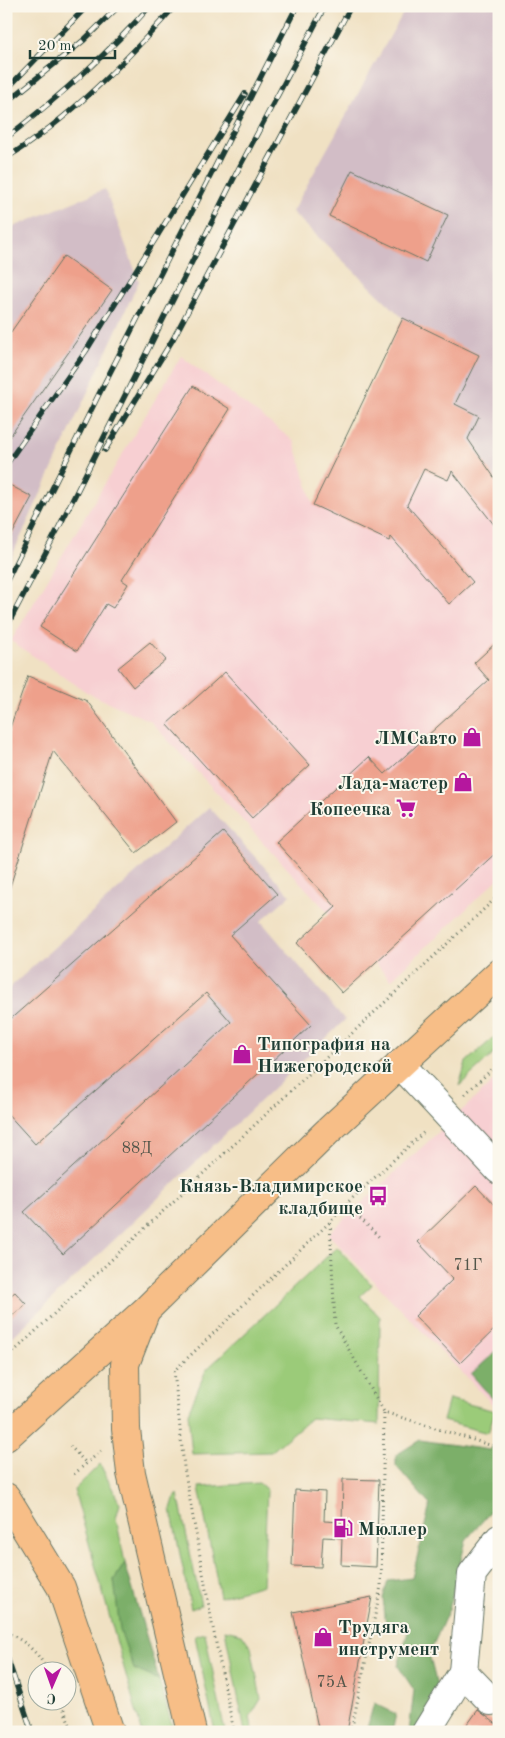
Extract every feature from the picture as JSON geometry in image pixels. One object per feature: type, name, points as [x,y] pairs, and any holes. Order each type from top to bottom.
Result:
[{"type":"main road","points":[[6,1437],[147,1309],[326,1133],[499,973]]},
{"type":"main road","points":[[147,1309],[125,1364],[126,1429],[132,1473],[192,1732]]},
{"type":"main road","points":[[6,1497],[61,1587],[110,1732]]},
{"type":"lane","points":[[400,1064],[499,1170]]},
{"type":"lane","points":[[426,1732],[463,1672],[472,1574],[499,1539]]},
{"type":"lane","points":[[463,1672],[491,1701]]},
{"type":"path","points":[[6,1359],[499,895]]},
{"type":"path","points":[[234,1732],[184,1467],[174,1371],[330,1222],[346,1204],[499,1063]]},
{"type":"path","points":[[346,1204],[379,1237]]},
{"type":"path","points":[[330,1222],[335,1325],[384,1412],[381,1586],[350,1732]]},
{"type":"path","points":[[384,1412],[499,1448]]},
{"type":"path","points":[[70,1446],[86,1463]]},
{"type":"path","points":[[74,1474],[103,1448]]},
{"type":"path","points":[[6,1632],[21,1639],[43,1660]]},
{"type":"path","points":[[64,1710],[73,1732]]},
{"type":"shaded area","points":[[407,6],[499,6],[499,478],[496,480],[468,439],[479,416],[455,404],[479,355],[403,318],[292,212]]},
{"type":"shaded area","points":[[105,189],[139,281],[6,569],[6,230]]},
{"type":"shaded area","points":[[403,318],[479,355],[479,416],[499,478],[499,878],[391,980],[150,721],[88,693],[11,641],[181,356],[294,441],[313,504]]},
{"type":"shaded area","points":[[209,807],[290,895],[261,921],[345,1020],[6,1343],[6,991]]},
{"type":"shaded area","points":[[499,1076],[499,1411],[328,1234]]},
{"type":"green space","points":[[499,1033],[499,1049],[459,1086],[466,1062]]},
{"type":"green space","points":[[337,1247],[372,1285],[360,1296],[380,1317],[379,1424],[311,1418],[271,1452],[192,1454],[188,1413],[206,1370]]},
{"type":"green space","points":[[499,1349],[499,1406],[471,1374]]},
{"type":"green space","points":[[449,1399],[495,1411],[488,1433],[443,1421]]},
{"type":"green space","points":[[499,1439],[499,1502],[466,1540],[449,1609],[429,1654],[439,1693],[417,1732],[409,1732],[414,1690],[398,1666],[410,1625],[386,1626],[383,1598],[388,1581],[412,1578],[430,1505],[396,1466],[396,1455],[420,1440],[490,1450]]},
{"type":"green space","points":[[100,1464],[120,1504],[116,1518],[125,1563],[114,1580],[134,1669],[159,1680],[174,1732],[142,1732],[74,1490]]},
{"type":"green space","points":[[259,1483],[267,1490],[263,1585],[220,1597],[199,1487]]},
{"type":"green space","points":[[178,1494],[201,1605],[191,1609],[171,1509],[174,1499]]},
{"type":"green space","points":[[125,1563],[159,1680],[134,1669],[120,1630],[114,1580]]},
{"type":"green space","points":[[225,1630],[242,1634],[251,1647],[261,1699],[250,1717],[253,1732],[245,1732]]},
{"type":"green space","points":[[205,1633],[225,1732],[215,1732],[195,1636]]},
{"type":"green space","points":[[374,1703],[396,1714],[392,1732],[366,1732]]},
{"type":"building","points":[[352,170],[448,215],[426,262],[329,216]]},
{"type":"building","points":[[64,256],[112,290],[6,442],[6,339]]},
{"type":"building","points":[[403,318],[479,355],[455,404],[479,416],[468,439],[496,480],[499,478],[499,531],[452,471],[448,480],[424,469],[407,505],[473,582],[449,604],[391,537],[389,541],[313,505]]},
{"type":"building","points":[[193,386],[230,409],[122,580],[128,584],[113,608],[106,604],[77,651],[40,627]]},
{"type":"building","points":[[6,483],[32,497],[6,546]]},
{"type":"building","name":"Копеечка","points":[[499,640],[499,850],[342,993],[297,943],[336,907],[276,842],[369,757],[385,774],[489,680],[474,663]]},
{"type":"building","points":[[150,642],[166,660],[133,687],[118,668]]},
{"type":"building","points":[[225,672],[310,765],[252,818],[167,724]]},
{"type":"building","points":[[28,676],[87,701],[176,822],[136,853],[53,751],[7,896],[6,739]]},
{"type":"building","points":[[223,832],[277,894],[230,935],[311,1025],[63,1254],[24,1212],[231,1022],[206,993],[35,1144],[6,1112],[6,1023]]},
{"type":"building","points":[[476,1186],[499,1210],[499,1325],[460,1363],[415,1316],[453,1279],[418,1242]]},
{"type":"building","points":[[15,1292],[26,1304],[6,1321],[6,1299]]},
{"type":"building","points":[[343,1479],[379,1480],[376,1567],[341,1565],[342,1538],[323,1537],[321,1567],[292,1566],[295,1490],[325,1492],[324,1521],[342,1522]]},
{"type":"building","points":[[372,1597],[347,1732],[319,1732],[293,1612]]},
{"type":"building","points":[[478,1710],[499,1726],[499,1732],[462,1732]]},
{"type":"railway","points":[[6,90],[87,6]]},
{"type":"railway","points":[[6,103],[84,40],[119,6]]},
{"type":"railway","points":[[6,138],[81,75],[150,6]]},
{"type":"railway","points":[[6,158],[75,107],[137,48],[175,6]]},
{"type":"railway","points":[[6,582],[99,394],[297,6]]},
{"type":"railway","points":[[6,628],[59,527],[239,168],[325,6]]},
{"type":"railway","points":[[105,450],[173,339],[351,6]]},
{"type":"railway","points":[[6,465],[86,351],[245,94]]},
{"type":"railway","points":[[6,1654],[32,1732]]},
{"type":"place","name":"ЛМСавто","points":[[472,737]]},
{"type":"place","name":"Лада-мастер","points":[[463,782]]},
{"type":"place","name":"Копеечка","points":[[406,808]]},
{"type":"place","name":"Типография на Нижегородской","points":[[242,1054]]},
{"type":"place","name":"Князь-Владимирское кладбище","points":[[378,1196]]},
{"type":"place","name":"Мюллер","points":[[343,1528]]},
{"type":"place","name":"Трудяга инструмент","points":[[323,1637]]}]
